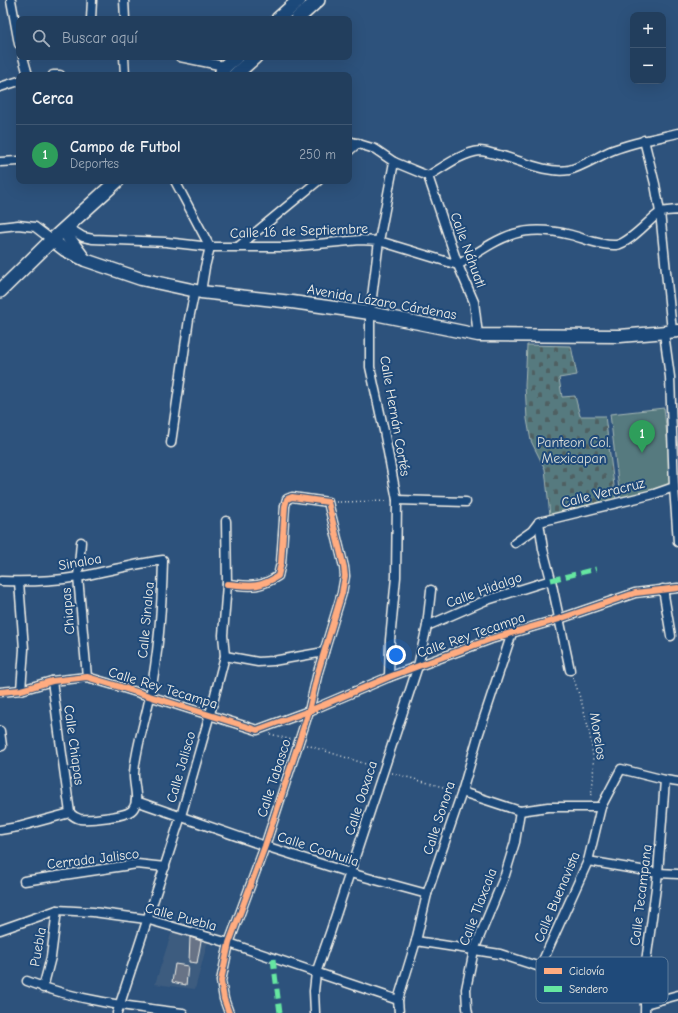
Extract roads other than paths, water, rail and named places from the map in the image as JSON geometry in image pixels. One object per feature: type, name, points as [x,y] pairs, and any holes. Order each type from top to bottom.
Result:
[{"type":"main road","points":[[281,16],[299,0]]},
{"type":"main road","points":[[301,16],[318,0]]},
{"type":"main road","points":[[226,72],[234,60]]},
{"type":"main road","points":[[238,72],[252,60]]},
{"type":"main road","points":[[0,290],[114,184]]},
{"type":"main road","points":[[65,229],[85,260]]},
{"type":"main road","name":"Avenida Lázaro Cárdenas","points":[[52,240],[65,250],[85,260],[141,279],[198,291],[370,313],[478,335],[585,337],[672,332]]},
{"type":"street","points":[[11,0],[16,28]]},
{"type":"street","points":[[91,16],[92,0]]},
{"type":"street","points":[[124,0],[125,16]]},
{"type":"street","points":[[24,60],[27,72]]},
{"type":"street","points":[[124,60],[125,72]]},
{"type":"street","points":[[195,60],[219,65],[224,72]]},
{"type":"street","points":[[0,87],[16,82]]},
{"type":"street","points":[[352,142],[375,149],[394,162],[428,176],[459,158],[481,151],[556,171],[570,170],[612,151],[644,140],[678,133]]},
{"type":"street","points":[[644,140],[660,212],[672,332],[670,377],[674,487],[677,507],[678,542]]},
{"type":"street","points":[[352,149],[358,143]]},
{"type":"street","points":[[0,162],[16,161]]},
{"type":"street","name":"Calle Hernán Cortés","points":[[389,677],[390,640],[396,577],[397,500],[370,367],[370,313],[379,241],[394,162]]},
{"type":"street","name":"Calle Náhuatl","points":[[428,176],[458,265],[474,302],[478,335]]},
{"type":"street","points":[[171,443],[189,319],[210,246],[177,184]]},
{"type":"street","points":[[238,247],[314,184]]},
{"type":"street","points":[[458,265],[496,241],[515,233],[532,230],[553,231],[598,243],[616,245],[623,243],[660,212],[678,210]]},
{"type":"street","points":[[0,227],[18,225],[35,227],[52,240]]},
{"type":"street","name":"Calle 16 de Septiembre","points":[[65,229],[83,237],[93,239],[166,242],[210,246],[286,247],[360,240],[379,241],[458,265]]},
{"type":"street","name":"Calle Veracruz","points":[[539,522],[646,496],[674,487]]},
{"type":"street","name":"Calle Tabasco","points":[[227,584],[253,586],[267,583],[278,576],[281,563],[285,506],[287,499],[292,496],[328,502],[344,567],[345,576],[342,593],[299,742],[265,846],[229,943],[221,981],[228,1013]]},
{"type":"street","points":[[397,500],[466,502]]},
{"type":"street","name":"Calle Jalisco","points":[[118,1009],[146,919],[165,867],[181,816],[225,656],[223,635],[227,584],[226,521]]},
{"type":"street","points":[[515,543],[532,531],[539,522]]},
{"type":"street","points":[[539,522],[543,549],[560,619],[570,670]]},
{"type":"street","name":"Chiapas","points":[[81,542],[78,577],[86,677]]},
{"type":"street","name":"Sinaloa","points":[[1,581],[19,582],[78,577],[129,565],[163,560]]},
{"type":"street","name":"Calle Sinaloa","points":[[136,801],[134,774],[140,736],[150,697],[158,645],[163,560]]},
{"type":"street","name":"Calle Hidalgo","points":[[427,626],[484,601],[551,580]]},
{"type":"street","points":[[19,582],[24,649],[21,690]]},
{"type":"street","name":"Calle Rey Tecampa","points":[[0,692],[21,690],[52,681],[86,677],[210,714],[257,730],[309,711],[389,677],[491,639],[560,619],[635,593],[678,588]]},
{"type":"street","points":[[663,589],[672,636]]},
{"type":"street","name":"Calle Oaxaca","points":[[315,1013],[314,991],[316,973],[418,666],[427,626],[431,590]]},
{"type":"street","name":"Calle Sonora","points":[[399,1013],[398,1000],[416,941],[427,894],[462,792],[479,732],[512,633]]},
{"type":"street","points":[[225,656],[258,662],[324,652]]},
{"type":"street","name":"Calle Chiapas","points":[[52,681],[70,813]]},
{"type":"street","points":[[0,731],[2,746]]},
{"type":"street","name":"Calle Buenavista","points":[[545,957],[588,861],[600,807],[621,769],[665,780]]},
{"type":"street","points":[[665,780],[678,782]]},
{"type":"street","name":"Calle Tecampana","points":[[647,957],[658,873],[665,780]]},
{"type":"street","points":[[462,792],[520,811],[548,807],[600,807]]},
{"type":"street","points":[[0,830],[18,827],[70,813],[74,817],[80,819],[127,814],[133,810],[136,801],[181,816]]},
{"type":"street","name":"Calle Tlaxcala","points":[[468,1013],[466,989],[474,950],[505,875],[515,842],[520,811]]},
{"type":"street","name":"Calle Coahuila","points":[[181,816],[265,846],[350,873],[427,894]]},
{"type":"street","points":[[588,861],[658,873],[678,874]]},
{"type":"street","name":"Cerrada Jalisco","points":[[24,881],[137,864],[165,867]]},
{"type":"street","name":"Calle Puebla","points":[[0,930],[57,910],[93,912],[146,919],[229,943],[398,1000]]},
{"type":"street","name":"Puebla","points":[[43,988],[51,956],[57,910]]},
{"type":"street","points":[[416,941],[474,950]]},
{"type":"street","name":"Calle Buenavista","points":[[474,950],[500,954],[536,966]]},
{"type":"street","points":[[27,981],[43,988],[118,1009],[183,1013]]},
{"type":"street","points":[[668,998],[678,995]]},
{"type":"street","name":"Calle Tecampana","points":[[645,1004],[645,1013]]},
{"type":"place","name":"Campo de Futbol","points":[[642,453]]},
{"type":"park label","name":"Panteon Col. Mexicapan","points":[[574,450]]}]
